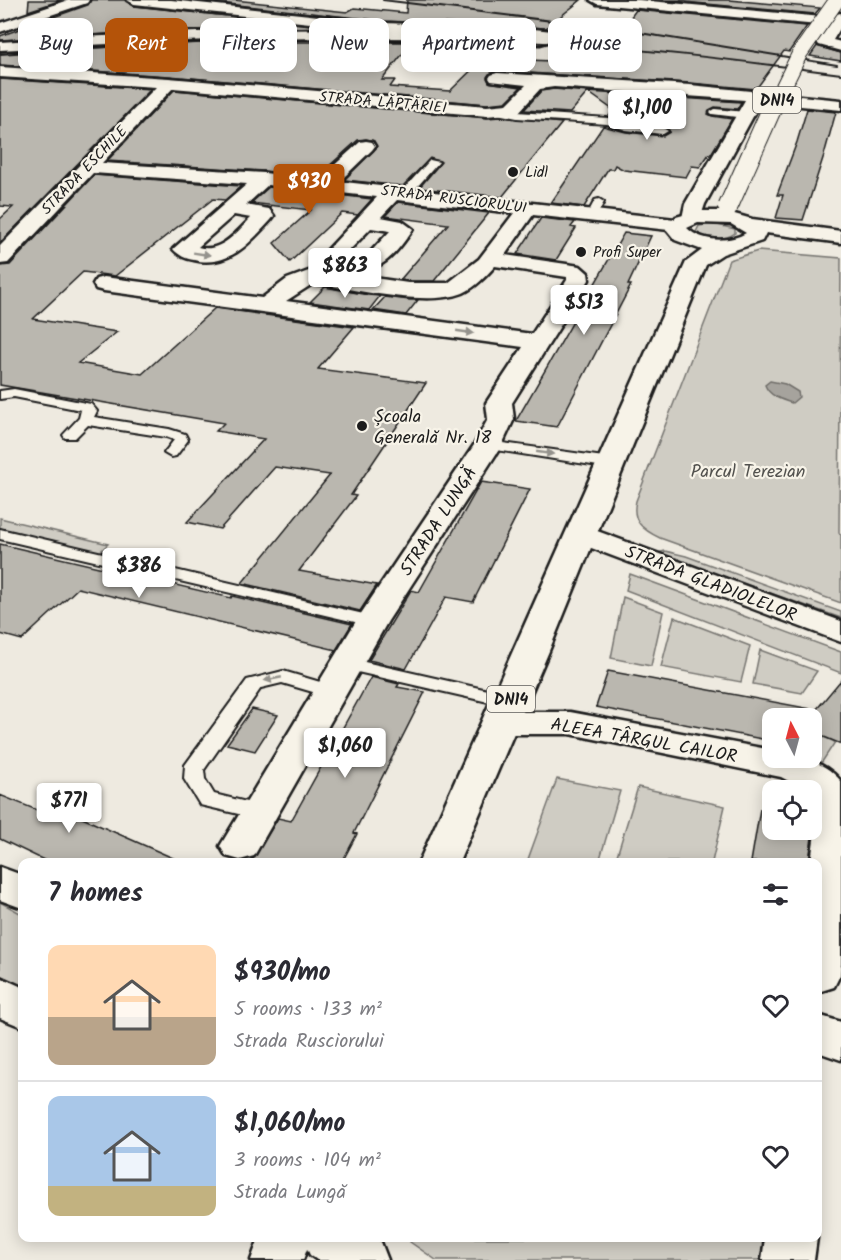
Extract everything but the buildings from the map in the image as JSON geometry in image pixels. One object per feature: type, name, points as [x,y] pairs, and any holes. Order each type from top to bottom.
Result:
[{"type":"street","points":[[0,28],[82,0]]},
{"type":"street","points":[[0,46],[107,40],[323,34],[540,40],[549,37],[547,34],[509,31],[384,27],[134,0]]},
{"type":"street","points":[[597,0],[840,19]]},
{"type":"street","name":"DN14","points":[[718,226],[784,82],[800,53],[837,0]]},
{"type":"street","points":[[835,46],[824,42],[840,19]]},
{"type":"street","name":"STRADA LĂPTĂRIEI","points":[[0,72],[169,83],[495,111],[515,106],[535,86],[555,82],[756,96],[841,105]]},
{"type":"street","points":[[0,81],[27,75]]},
{"type":"street","points":[[497,78],[555,82]]},
{"type":"street","name":"STRADA ESCHILE","points":[[0,258],[169,83]]},
{"type":"street","points":[[718,226],[695,204],[756,96]]},
{"type":"street","points":[[336,174],[366,146]]},
{"type":"street","name":"STRADA RUSCIORULUI","points":[[200,154],[192,160],[528,208],[596,208],[718,226],[786,240],[841,246]]},
{"type":"street","name":"STRADA RUSCIORULUI","points":[[87,167],[264,178],[336,174],[398,188]]},
{"type":"street","points":[[230,209],[264,178]]},
{"type":"street","points":[[367,222],[398,188]]},
{"type":"street","points":[[268,305],[295,282],[314,276],[432,292],[455,288],[490,260],[528,208]]},
{"type":"street","points":[[697,262],[716,250],[718,226]]},
{"type":"street","points":[[697,262],[718,226]]},
{"type":"street","name":"STRADA RUSCIORULUI","points":[[718,226],[841,237]]},
{"type":"street","name":"STRADA LUNGĂ","points":[[240,846],[372,621],[488,445],[501,419],[499,403],[579,277],[572,271],[558,268],[490,260]]},
{"type":"street","name":"DN14","points":[[441,858],[697,262]]},
{"type":"street","points":[[104,284],[539,342]]},
{"type":"street","points":[[407,324],[432,292]]},
{"type":"street","name":"STRADA GLADIOLELOR","points":[[581,534],[841,632]]},
{"type":"street","name":"ALEEA TÂRGUL CAILOR","points":[[505,712],[790,766],[810,775],[827,788],[835,799],[839,811],[822,944]]},
{"type":"street","points":[[0,882],[18,891]]},
{"type":"street","points":[[0,995],[18,1006]]},
{"type":"street","points":[[822,1035],[841,1041]]},
{"type":"street","points":[[277,1260],[284,1242]]},
{"type":"street","points":[[334,1242],[362,1260]]},
{"type":"street","points":[[788,1260],[790,1242]]},
{"type":"lane","points":[[495,111],[529,116],[608,121],[626,127],[663,131]]},
{"type":"lane","points":[[715,112],[745,115]]},
{"type":"lane","points":[[398,188],[434,162]]},
{"type":"lane","points":[[0,395],[14,393],[86,407],[90,411],[85,420],[70,435]]},
{"type":"lane","points":[[85,420],[180,436],[181,440],[171,453]]},
{"type":"lane","points":[[488,445],[611,463]]},
{"type":"lane","points":[[0,534],[372,621]]},
{"type":"lane","points":[[260,812],[207,800],[194,780],[192,772],[254,684],[283,677],[338,678],[505,712]]},
{"type":"green space","points":[[713,224],[735,229],[735,233],[731,236],[716,238],[696,232],[699,226]]},
{"type":"green space","name":"Parcul Terezian","points":[[758,251],[841,258],[839,533],[841,534],[841,603],[660,538],[648,532],[640,524],[635,514],[636,501],[729,260]]},
{"type":"green space","points":[[0,518],[108,544],[100,552],[0,528]]},
{"type":"green space","points":[[665,551],[686,556],[841,612],[841,618],[657,553]]},
{"type":"green space","points":[[630,574],[841,652],[841,673],[626,590]]},
{"type":"green space","points":[[623,597],[663,612],[651,666],[611,658]]},
{"type":"green space","points":[[674,617],[750,646],[741,682],[661,667]]},
{"type":"green space","points":[[760,650],[817,671],[802,693],[753,684]]},
{"type":"green space","points":[[822,736],[835,742],[822,762]]},
{"type":"green space","points":[[557,779],[620,791],[600,858],[528,858]]},
{"type":"green space","points":[[638,787],[725,806],[713,858],[616,858]]},
{"type":"green space","points":[[0,902],[18,912],[18,987],[0,976]]},
{"type":"green space","points":[[410,1242],[766,1242],[763,1260],[436,1260]]},
{"type":"shaded area","points":[[770,381],[785,384],[798,392],[799,397],[792,403],[776,397],[765,385]]},
{"type":"railway","points":[[383,0],[609,28],[837,65]]},
{"type":"railway","points":[[0,54],[262,40],[459,40],[565,44],[644,51],[841,74]]},
{"type":"place","name":"Lidl","points":[[513,172]]},
{"type":"place","name":"Profi Super","points":[[581,252]]},
{"type":"place","name":"Școala Generală Nr. 18","points":[[362,426]]}]
